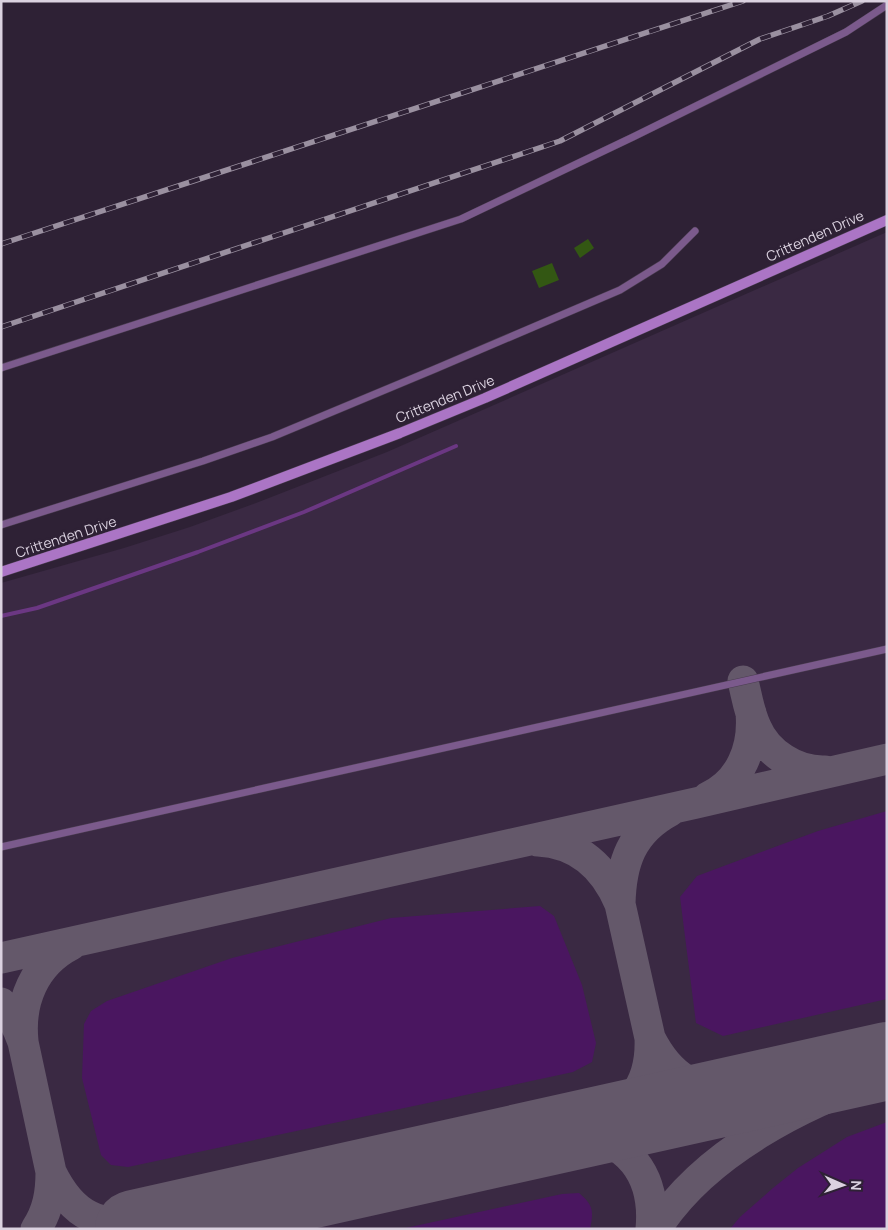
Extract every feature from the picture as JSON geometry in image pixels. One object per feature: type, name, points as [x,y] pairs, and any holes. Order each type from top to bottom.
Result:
[{"type":"street","name":"Crittenden Drive","points":[[1,572],[231,497],[400,433],[485,398],[887,220]]},
{"type":"lane","points":[[1,368],[461,219],[633,138],[846,32],[887,5]]},
{"type":"lane","points":[[1,526],[272,437],[435,369],[620,290],[662,264],[695,231]]},
{"type":"lane","points":[[1,847],[887,649]]},
{"type":"shaded area","points":[[887,232],[887,1229],[1,1229],[1,583],[190,527],[387,452]]},
{"type":"shaded area","points":[[887,811],[887,999],[723,1036],[696,1023],[680,897],[697,876],[818,831]]},
{"type":"shaded area","points":[[540,906],[554,916],[582,985],[596,1043],[592,1062],[573,1072],[128,1167],[111,1165],[101,1155],[82,1078],[84,1024],[91,1011],[107,1001],[232,958],[391,918]]},
{"type":"shaded area","points":[[887,1122],[887,1229],[730,1229],[740,1217],[798,1168],[847,1137]]},
{"type":"shaded area","points":[[579,1193],[591,1208],[590,1229],[401,1229],[562,1194]]},
{"type":"building","points":[[588,239],[594,248],[580,258],[574,248]]},
{"type":"building","points":[[552,263],[559,280],[539,288],[532,271]]},
{"type":"waterway","points":[[1,616],[37,608],[198,552],[304,512],[456,446]]},
{"type":"taxiway","points":[[743,681],[754,721],[767,745],[775,753],[793,764],[804,768],[825,771]]},
{"type":"taxiway","points":[[708,797],[729,782],[743,762],[750,738],[751,713]]},
{"type":"taxiway","points":[[1,958],[887,759]]},
{"type":"taxiway","points":[[538,841],[566,847],[578,852],[589,860],[607,879],[620,904],[623,875],[631,850],[637,839],[646,829],[670,811]]},
{"type":"taxiway","points":[[620,904],[650,1038],[658,1052],[676,1073],[698,1086],[711,1090],[741,1093]]},
{"type":"taxiway","points":[[23,1041],[22,1026],[27,998],[38,973],[58,953],[71,945]]},
{"type":"taxiway","points":[[1,1003],[14,1021],[23,1042],[51,1172],[48,1202],[36,1229]]},
{"type":"taxiway","points":[[581,1129],[624,1106],[634,1096],[647,1072],[650,1038]]},
{"type":"taxiway","points":[[656,1229],[676,1202],[728,1154],[790,1116],[855,1086],[887,1075]]},
{"type":"taxiway","points":[[462,1158],[573,1134],[592,1137],[609,1143],[623,1151],[634,1162],[643,1176],[649,1192],[651,1229]]},
{"type":"taxiway","points":[[51,1172],[69,1200],[89,1216],[115,1223],[147,1226],[139,1229]]},
{"type":"runway","points":[[134,1229],[887,1061]]},
{"type":"railway","points":[[1,244],[743,1]]},
{"type":"railway","points":[[1,327],[560,141],[760,39],[828,16],[862,1]]}]
